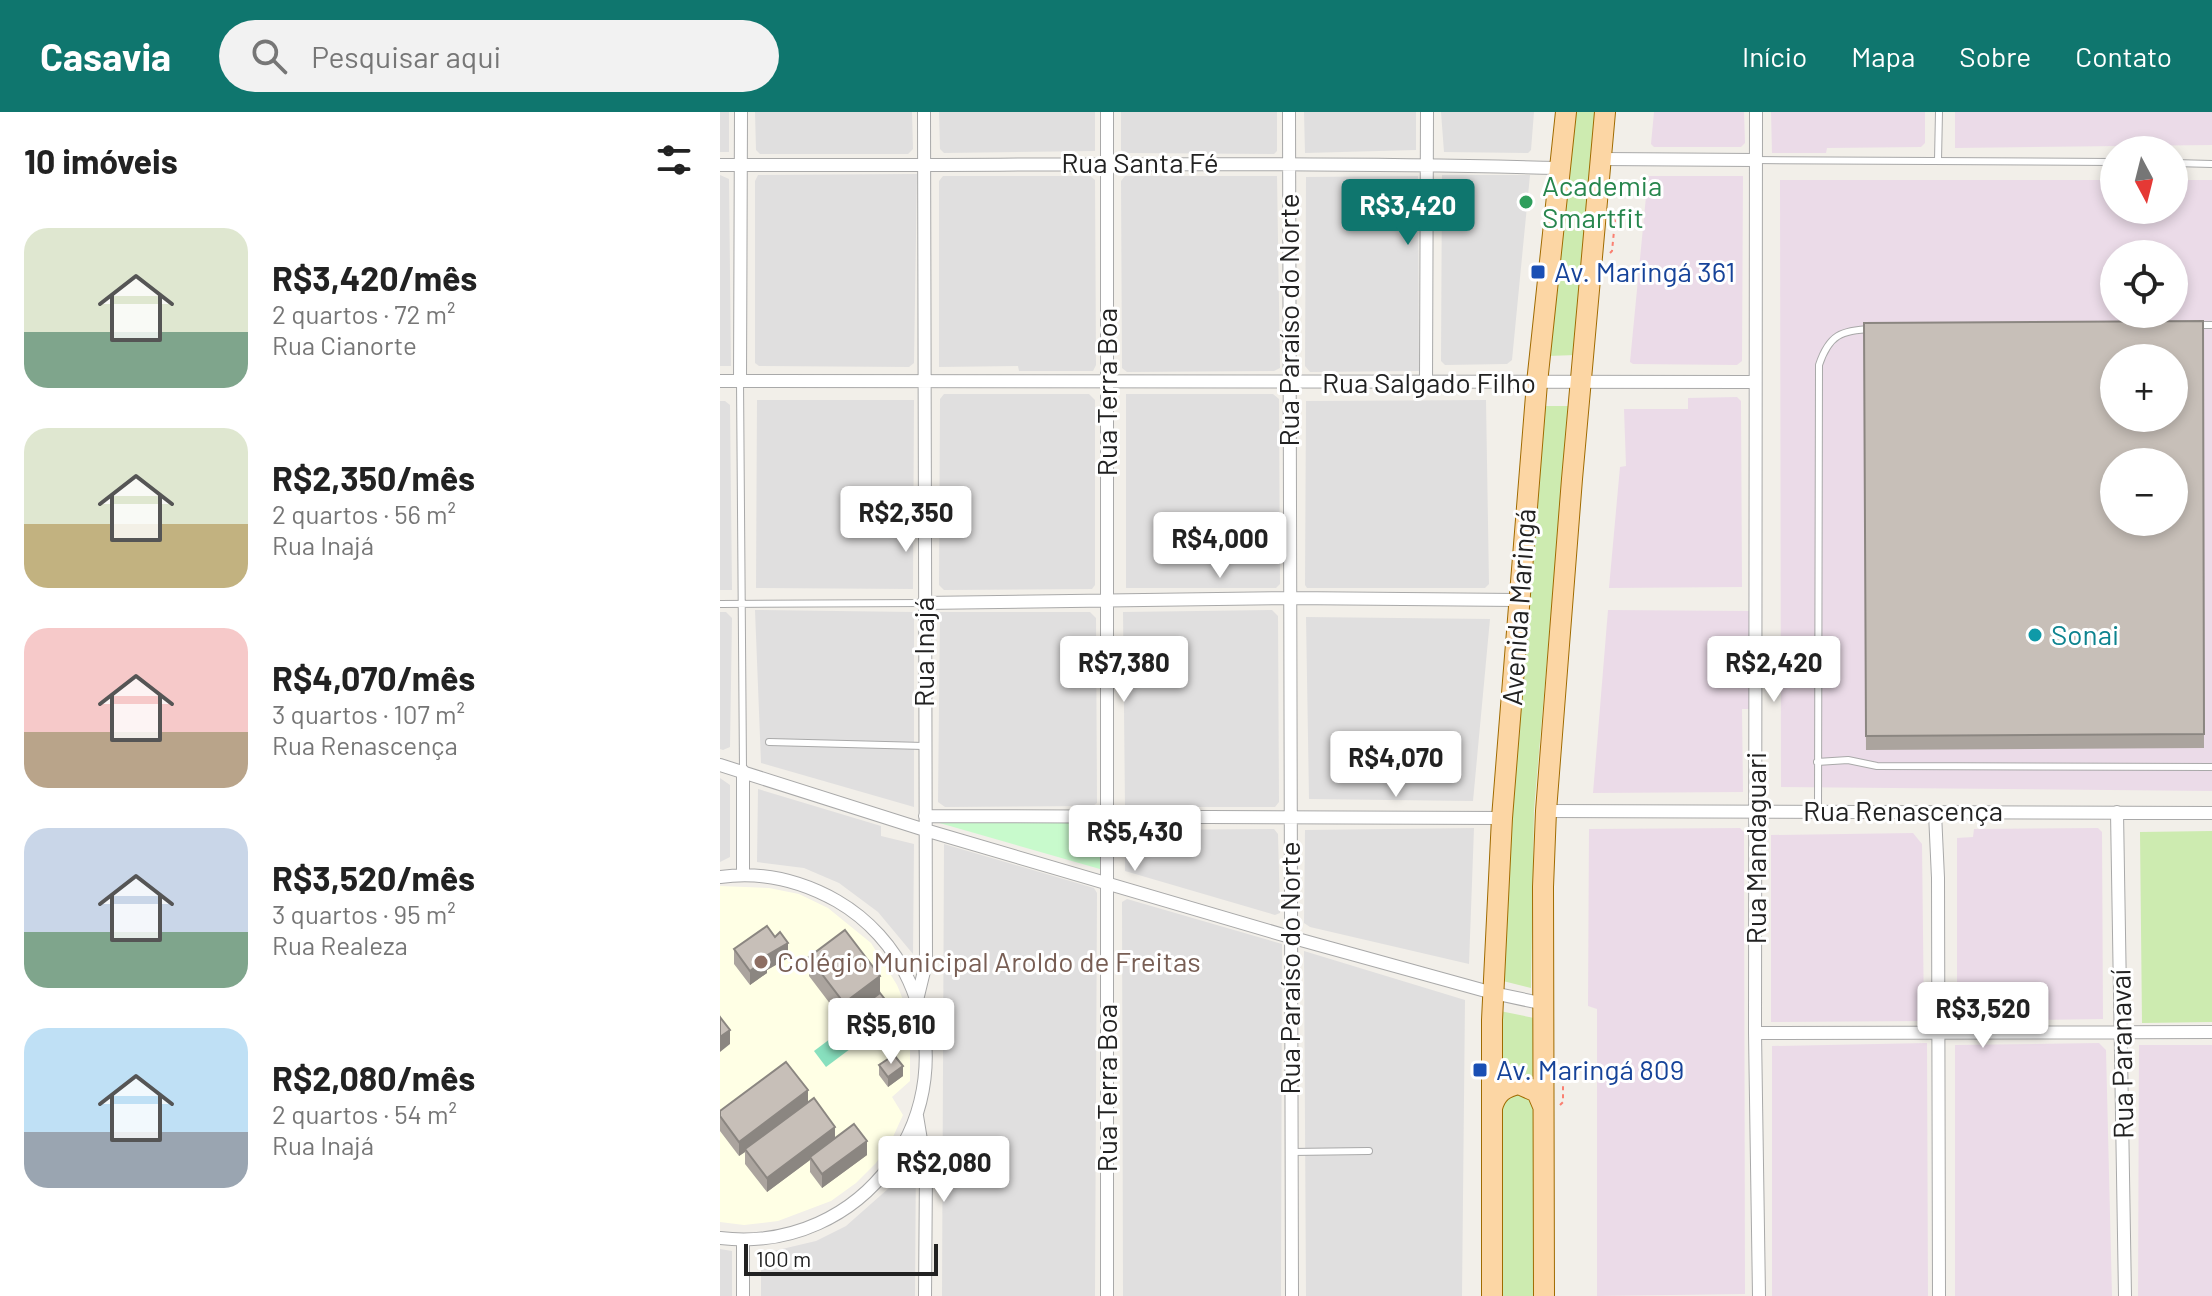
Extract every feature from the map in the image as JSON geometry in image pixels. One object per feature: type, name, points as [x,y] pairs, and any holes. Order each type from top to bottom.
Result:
[{"type":"main road","name":"Avenida Maringá","points":[[1492,1296],[1493,993],[1502,818],[1537,383],[1566,112]]},
{"type":"main road","name":"Avenida Maringá","points":[[1544,1296],[1543,887],[1546,811],[1605,112]]},
{"type":"main road","points":[[1492,1108],[1501,1091],[1519,1084],[1537,1092],[1544,1110]]},
{"type":"street","points":[[740,381],[741,112]]},
{"type":"street","name":"Rua Inajá","points":[[917,1000],[926,963],[924,112]]},
{"type":"street","name":"Rua Terra Boa","points":[[1107,112],[1107,1296]]},
{"type":"street","name":"Rua Paraíso do Norte","points":[[1289,112],[1292,1296]]},
{"type":"street","points":[[1426,383],[1427,112]]},
{"type":"street","name":"Rua Mandaguari","points":[[1756,112],[1755,1033],[1759,1296]]},
{"type":"street","points":[[1601,159],[1755,160]]},
{"type":"street","name":"Rua Santa Fé","points":[[720,165],[1425,164],[1561,168]]},
{"type":"street","name":"Rua Salgado Filho","points":[[720,381],[1754,382]]},
{"type":"street","points":[[923,603],[1289,598],[1518,600]]},
{"type":"street","points":[[720,765],[925,823],[1107,883],[1290,937],[1493,993],[1545,1004]]},
{"type":"street","points":[[743,771],[743,874]]},
{"type":"street","name":"Rua Renascença","points":[[1546,811],[2212,813]]},
{"type":"street","name":"Rua Paranavaí","points":[[2117,812],[2125,1296]]},
{"type":"street","points":[[1935,813],[1939,1296]]},
{"type":"street","points":[[925,823],[1106,817],[1502,818]]},
{"type":"street","points":[[720,877],[743,874],[781,878],[817,890],[851,909],[887,944],[902,965],[923,1022],[926,1069],[917,1115],[904,1145],[886,1172],[863,1196],[807,1229],[775,1238],[743,1241],[720,1238]]},
{"type":"street","points":[[1755,1033],[2212,1032]]},
{"type":"street","points":[[917,1115],[926,1170],[925,1296]]},
{"type":"street","points":[[743,1241],[743,1296]]},
{"type":"lane","points":[[1938,160],[1939,112]]},
{"type":"lane","points":[[1755,160],[2100,162]]},
{"type":"lane","points":[[2188,163],[2212,164]]},
{"type":"lane","points":[[2188,325],[2212,325]]},
{"type":"lane","points":[[1818,811],[1819,365],[1825,347],[1838,335],[1858,330],[1888,329]]},
{"type":"lane","points":[[740,381],[743,771]]},
{"type":"lane","points":[[720,604],[923,603]]},
{"type":"lane","points":[[769,742],[924,746]]},
{"type":"lane","points":[[1817,762],[1848,760],[1893,766],[2212,767]]},
{"type":"lane","points":[[1291,1152],[1369,1151]]},
{"type":"path","points":[[1604,258],[1612,251],[1615,221],[1609,208]]},
{"type":"shaded area","points":[[720,112],[729,112],[729,152],[720,152]]},
{"type":"shaded area","points":[[755,112],[912,112],[913,149],[908,154],[760,154],[756,150]]},
{"type":"shaded area","points":[[939,112],[1095,112],[1095,151],[944,153],[940,149]]},
{"type":"shaded area","points":[[1121,112],[1277,112],[1277,151],[1274,154],[1124,153],[1121,150]]},
{"type":"shaded area","points":[[1304,112],[1416,112],[1416,150],[1305,153]]},
{"type":"shaded area","points":[[1441,112],[1534,112],[1531,150],[1528,153],[1444,152]]},
{"type":"shaded area","points":[[1654,112],[1744,112],[1745,143],[1741,147],[1654,147],[1651,144]]},
{"type":"shaded area","points":[[1771,112],[1925,112],[1925,143],[1921,147],[1827,148],[1826,153],[1772,153]]},
{"type":"shaded area","points":[[1955,112],[2212,112],[2212,145],[2188,145],[2188,136],[2100,136],[2100,146],[1955,148]]},
{"type":"shaded area","points":[[917,174],[914,363],[909,367],[759,366],[755,363],[755,181],[758,175]]},
{"type":"shaded area","points":[[720,175],[729,179],[731,366],[720,366]]},
{"type":"shaded area","points":[[1442,175],[1530,175],[1512,360],[1507,364],[1445,365],[1441,361]]},
{"type":"shaded area","points":[[943,176],[1090,176],[1095,180],[1096,365],[1093,371],[1019,371],[1018,366],[939,367],[939,181]]},
{"type":"shaded area","points":[[1125,176],[1277,176],[1280,368],[1274,371],[1127,372],[1122,368],[1121,181]]},
{"type":"shaded area","points":[[1418,176],[1419,371],[1310,372],[1305,366],[1306,177]]},
{"type":"shaded area","points":[[1648,176],[1743,176],[1742,361],[1737,365],[1630,362]]},
{"type":"shaded area","points":[[1780,180],[2100,180],[2100,224],[2188,224],[2188,180],[2212,180],[2212,791],[1781,787]]},
{"type":"shaded area","points":[[944,394],[1089,394],[1095,400],[1095,585],[1092,589],[944,590],[939,585],[940,399]]},
{"type":"shaded area","points":[[1126,394],[1273,394],[1279,399],[1280,584],[1276,588],[1126,588]]},
{"type":"shaded area","points":[[1737,397],[1741,401],[1742,587],[1609,588],[1620,467],[1626,466],[1624,409],[1688,409],[1688,398]]},
{"type":"shaded area","points":[[757,400],[914,400],[913,589],[756,588]]},
{"type":"shaded area","points":[[1486,400],[1489,584],[1485,588],[1307,588],[1306,401]]},
{"type":"shaded area","points":[[720,401],[730,405],[732,590],[720,590]]},
{"type":"shaded area","points":[[755,610],[914,614],[914,807],[761,763]]},
{"type":"shaded area","points":[[1272,610],[1278,616],[1279,802],[1275,807],[1125,807],[1123,612]]},
{"type":"shaded area","points":[[1608,610],[1749,611],[1750,709],[1742,709],[1743,792],[1593,793]]},
{"type":"shaded area","points":[[720,612],[726,612],[732,618],[730,747],[723,750],[720,749]]},
{"type":"shaded area","points":[[940,612],[1090,612],[1096,618],[1097,803],[1093,806],[945,807],[938,802]]},
{"type":"shaded area","points":[[1306,617],[1490,619],[1473,801],[1309,799]]},
{"type":"shaded area","points":[[720,778],[730,785],[730,857],[720,862]]},
{"type":"shaded area","points":[[758,789],[881,826],[881,836],[914,844],[913,954],[878,912],[839,883],[804,868],[757,862]]},
{"type":"shaded area","points":[[1474,828],[1469,964],[1310,927],[1304,923],[1305,830]]},
{"type":"shaded area","points":[[1740,828],[1744,832],[1745,1294],[1597,1296],[1597,1009],[1588,1006],[1589,829]]},
{"type":"shaded area","points":[[2098,828],[2102,832],[2103,1019],[1961,1021],[1957,1017],[1957,838],[1973,837],[1974,829]]},
{"type":"shaded area","points":[[1274,829],[1278,834],[1280,913],[1275,915],[1125,871],[1125,830]]},
{"type":"shaded area","points":[[1913,833],[1922,844],[1924,1021],[1771,1022],[1771,835]]},
{"type":"shaded area","points":[[944,844],[1094,888],[1097,893],[1095,1296],[942,1296]]},
{"type":"shaded area","points":[[720,886],[769,888],[799,894],[828,908],[871,943],[897,985],[906,1007],[910,1032],[910,1081],[892,1097],[903,1115],[892,1139],[876,1163],[831,1201],[778,1221],[744,1225],[720,1222]]},
{"type":"shaded area","points":[[1127,899],[1282,944],[1281,1296],[1123,1296],[1122,902]]},
{"type":"shaded area","points":[[1304,951],[1465,1000],[1462,1296],[1306,1296]]},
{"type":"shaded area","points":[[1927,1043],[1928,1296],[1772,1296],[1772,1046]]},
{"type":"shaded area","points":[[2099,1043],[2106,1050],[2112,1296],[1955,1296],[1955,1045]]},
{"type":"shaded area","points":[[2139,1045],[2212,1045],[2212,1296],[2138,1296]]},
{"type":"shaded area","points":[[916,1150],[915,1296],[761,1296],[761,1257],[765,1253],[816,1241],[846,1226],[898,1180]]},
{"type":"shaded area","points":[[720,1249],[732,1251],[732,1296],[720,1296]]},
{"type":"green space","points":[[1574,112],[1599,112],[1576,355],[1548,356]]},
{"type":"green space","points":[[1545,406],[1569,406],[1534,810],[1531,988],[1503,981],[1512,806]]},
{"type":"green space","points":[[1100,819],[1100,869],[929,820]]},
{"type":"green space","points":[[2212,831],[2212,1022],[2142,1023],[2140,832]]},
{"type":"green space","points":[[1500,1011],[1534,1018],[1534,1296],[1499,1296]]},
{"type":"green space","points":[[842,1030],[854,1046],[826,1067],[814,1051]]},
{"type":"building","name":"Sonai","points":[[2188,321],[2203,321],[2204,734],[1866,736],[1864,323],[2100,322],[2100,328],[2188,328]]},
{"type":"building","points":[[767,926],[775,937],[780,932],[788,943],[766,956],[750,971],[734,949]]},
{"type":"building","points":[[845,930],[880,976],[844,1003],[809,957]]},
{"type":"building","points":[[880,993],[899,1017],[875,1035],[856,1011]]},
{"type":"building","points":[[720,1017],[730,1030],[720,1037]]},
{"type":"building","points":[[894,1055],[903,1066],[888,1077],[879,1065]]},
{"type":"building","points":[[786,1062],[808,1090],[739,1142],[720,1116],[720,1111]]},
{"type":"building","points":[[814,1098],[835,1127],[767,1178],[745,1149]]},
{"type":"building","points":[[854,1124],[867,1141],[822,1174],[810,1157]]},
{"type":"place","name":"Academia Smartfit","points":[[1526,202]]},
{"type":"place","name":"Av. Maringá 361","points":[[1538,272]]},
{"type":"place","name":"Sonai","points":[[2035,635]]},
{"type":"place","name":"Colégio Municipal Aroldo de Freitas","points":[[761,962]]},
{"type":"place","name":"Av. Maringá 809","points":[[1480,1070]]}]
